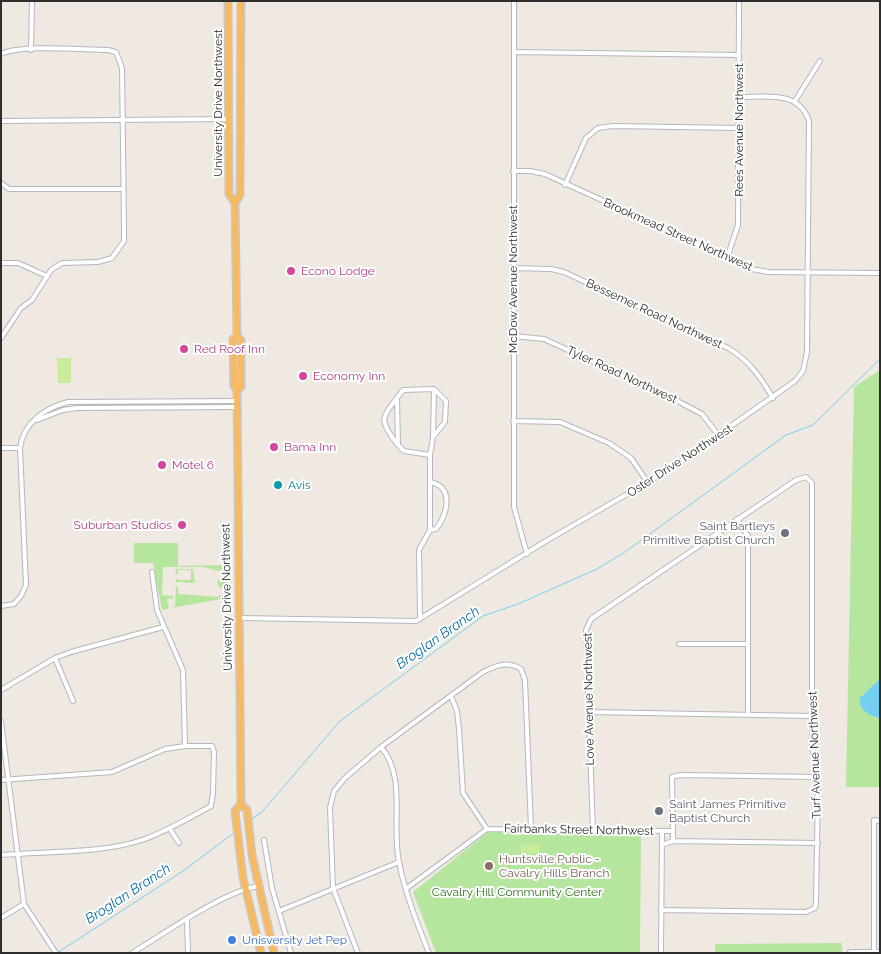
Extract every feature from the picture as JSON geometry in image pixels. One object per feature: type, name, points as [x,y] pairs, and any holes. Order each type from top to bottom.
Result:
[{"type":"highway","name":"University Drive Northwest","points":[[228,1],[229,194],[235,204]]},
{"type":"highway","name":"University Drive Northwest","points":[[242,1],[240,195],[235,204],[237,336],[242,340],[241,387],[237,390],[241,804],[235,811],[245,888],[261,953]]},
{"type":"highway","name":"University Drive Northwest","points":[[241,804],[247,810],[249,839],[274,953]]},
{"type":"street","points":[[31,50],[32,1]]},
{"type":"street","name":"McDow Avenue Northwest","points":[[514,1],[514,507],[527,554]]},
{"type":"street","name":"Rees Avenue Northwest","points":[[727,258],[738,225],[739,1]]},
{"type":"street","points":[[1,54],[8,51],[31,50],[96,50],[116,52],[122,68],[124,241],[112,258],[98,262],[62,263],[51,270],[32,300],[21,308],[1,338]]},
{"type":"street","points":[[514,52],[739,55]]},
{"type":"street","points":[[739,97],[778,97],[795,101],[820,61]]},
{"type":"street","name":"Oster Drive Northwest","points":[[239,618],[416,621],[648,483],[719,436],[795,381],[803,371],[806,362],[809,272],[809,121],[803,108],[795,101]]},
{"type":"street","points":[[1,121],[229,119]]},
{"type":"street","points":[[565,185],[586,138],[598,128],[613,126],[739,128]]},
{"type":"street","name":"Brookmead Street Northwest","points":[[513,171],[530,171],[545,174],[565,185],[743,266],[761,271],[880,273]]},
{"type":"street","points":[[1,183],[9,189],[122,189]]},
{"type":"street","points":[[1,263],[18,263],[47,276]]},
{"type":"street","name":"Bessemer Road Northwest","points":[[514,268],[551,269],[564,272],[728,348],[748,362],[773,398]]},
{"type":"street","name":"Tyler Road Northwest","points":[[514,336],[544,339],[668,396],[702,414],[719,436]]},
{"type":"street","points":[[430,455],[404,451],[384,427],[384,416],[403,390],[434,390],[446,401],[445,422],[433,437]]},
{"type":"street","points":[[420,619],[419,550],[430,530],[430,455],[433,437],[434,390]]},
{"type":"street","points":[[397,398],[398,445]]},
{"type":"street","points":[[1,606],[14,604],[22,596],[26,585],[20,448],[22,435],[34,420],[56,405],[68,402],[238,404]]},
{"type":"street","points":[[34,420],[63,410],[78,408],[238,404]]},
{"type":"street","points":[[513,421],[560,422],[610,443],[631,458],[648,483]]},
{"type":"street","points":[[1,448],[20,448]]},
{"type":"street","name":"Love Avenue Northwest","points":[[593,831],[586,630],[591,619],[796,480],[802,477],[808,479]]},
{"type":"street","name":"Turf Avenue Northwest","points":[[661,910],[811,911],[816,903],[818,777],[812,746],[812,489],[808,479]]},
{"type":"street","points":[[430,482],[438,484],[446,492],[447,506],[443,520],[436,529],[430,530]]},
{"type":"street","points":[[737,519],[748,536],[748,715]]},
{"type":"street","points":[[152,572],[157,610],[183,670],[185,746]]},
{"type":"street","points":[[1,690],[55,658],[163,627]]},
{"type":"street","points":[[679,644],[748,644]]},
{"type":"street","points":[[55,658],[73,701]]},
{"type":"street","points":[[358,953],[333,888],[330,808],[334,791],[345,778],[381,746],[483,672],[499,664],[513,664],[521,669],[525,680],[531,828]]},
{"type":"street","points":[[451,696],[457,711],[463,793],[487,829]]},
{"type":"street","points":[[589,712],[812,716]]},
{"type":"street","points":[[1,721],[24,904],[56,953]]},
{"type":"street","points":[[1,780],[112,772],[165,749],[185,746],[212,746],[214,758],[213,793],[210,806],[170,829],[144,839],[117,845],[1,855]]},
{"type":"street","points":[[381,746],[387,753],[393,768],[399,862],[411,907],[429,953]]},
{"type":"street","points":[[673,841],[672,777],[818,777]]},
{"type":"street","points":[[874,952],[874,820],[880,821]]},
{"type":"street","name":"Fairbanks Street Northwest","points":[[407,888],[487,829],[531,828],[662,832],[662,845],[673,841],[818,843]]},
{"type":"street","points":[[170,829],[178,843]]},
{"type":"street","points":[[662,832],[673,831]]},
{"type":"street","points":[[264,840],[272,888],[291,953]]},
{"type":"street","points":[[661,953],[662,845]]},
{"type":"street","points":[[279,911],[399,862]]},
{"type":"street","points":[[132,953],[245,888],[258,886]]},
{"type":"street","points":[[874,888],[880,888]]},
{"type":"street","points":[[1,918],[24,904]]},
{"type":"street","points":[[187,920],[188,953]]},
{"type":"street","points":[[850,952],[880,952]]},
{"type":"green space","points":[[57,358],[71,358],[71,383],[58,383]]},
{"type":"green space","points":[[880,370],[880,787],[846,787],[854,387]]},
{"type":"green space","points":[[134,543],[178,543],[178,566],[227,565],[227,569],[218,571],[203,567],[163,567],[162,595],[173,596],[173,603],[172,598],[167,599],[169,609],[162,610],[153,563],[134,563]]},
{"type":"green space","points":[[176,569],[193,569],[195,583],[176,582],[176,578],[178,580],[191,580],[191,570],[178,570],[178,574],[175,574]]},
{"type":"green space","points":[[223,577],[229,583],[223,589],[217,583]]},
{"type":"green space","points":[[176,587],[178,587],[178,594],[219,597],[219,595],[227,598],[171,608],[175,606]]},
{"type":"green space","name":"Cavalry Hill Community Center","points":[[493,831],[641,836],[640,953],[436,953],[413,892],[487,833]]},
{"type":"green space","points":[[539,843],[539,853],[521,854],[520,844]]},
{"type":"green space","points":[[842,943],[842,953],[715,953],[715,944]]},
{"type":"water","points":[[880,679],[880,718],[865,712],[861,706],[860,698]]},
{"type":"waterway","name":"Broglan Branch","points":[[250,820],[262,812],[340,721],[483,616],[518,604],[597,569],[625,552],[786,435],[813,425],[880,359]]},
{"type":"waterway","name":"Broglan Branch","points":[[57,953],[183,871],[235,832]]},
{"type":"place","name":"Econo Lodge","points":[[291,271]]},
{"type":"place","name":"Red Roof Inn","points":[[184,349]]},
{"type":"place","name":"Economy Inn","points":[[303,376]]},
{"type":"place","name":"Bama Inn","points":[[274,447]]},
{"type":"place","name":"Motel 6","points":[[162,465]]},
{"type":"place","name":"Avis","points":[[278,485]]},
{"type":"place","name":"Suburban Studios","points":[[182,525]]},
{"type":"place","name":"Saint Bartleys Primitive Baptist Church","points":[[785,533]]},
{"type":"place","name":"Saint James Primitive Baptist Church","points":[[659,811]]},
{"type":"place","name":"Huntsville Public - Cavalry Hills Branch","points":[[489,866]]},
{"type":"place","name":"Unisversity Jet Pep","points":[[232,940]]}]
